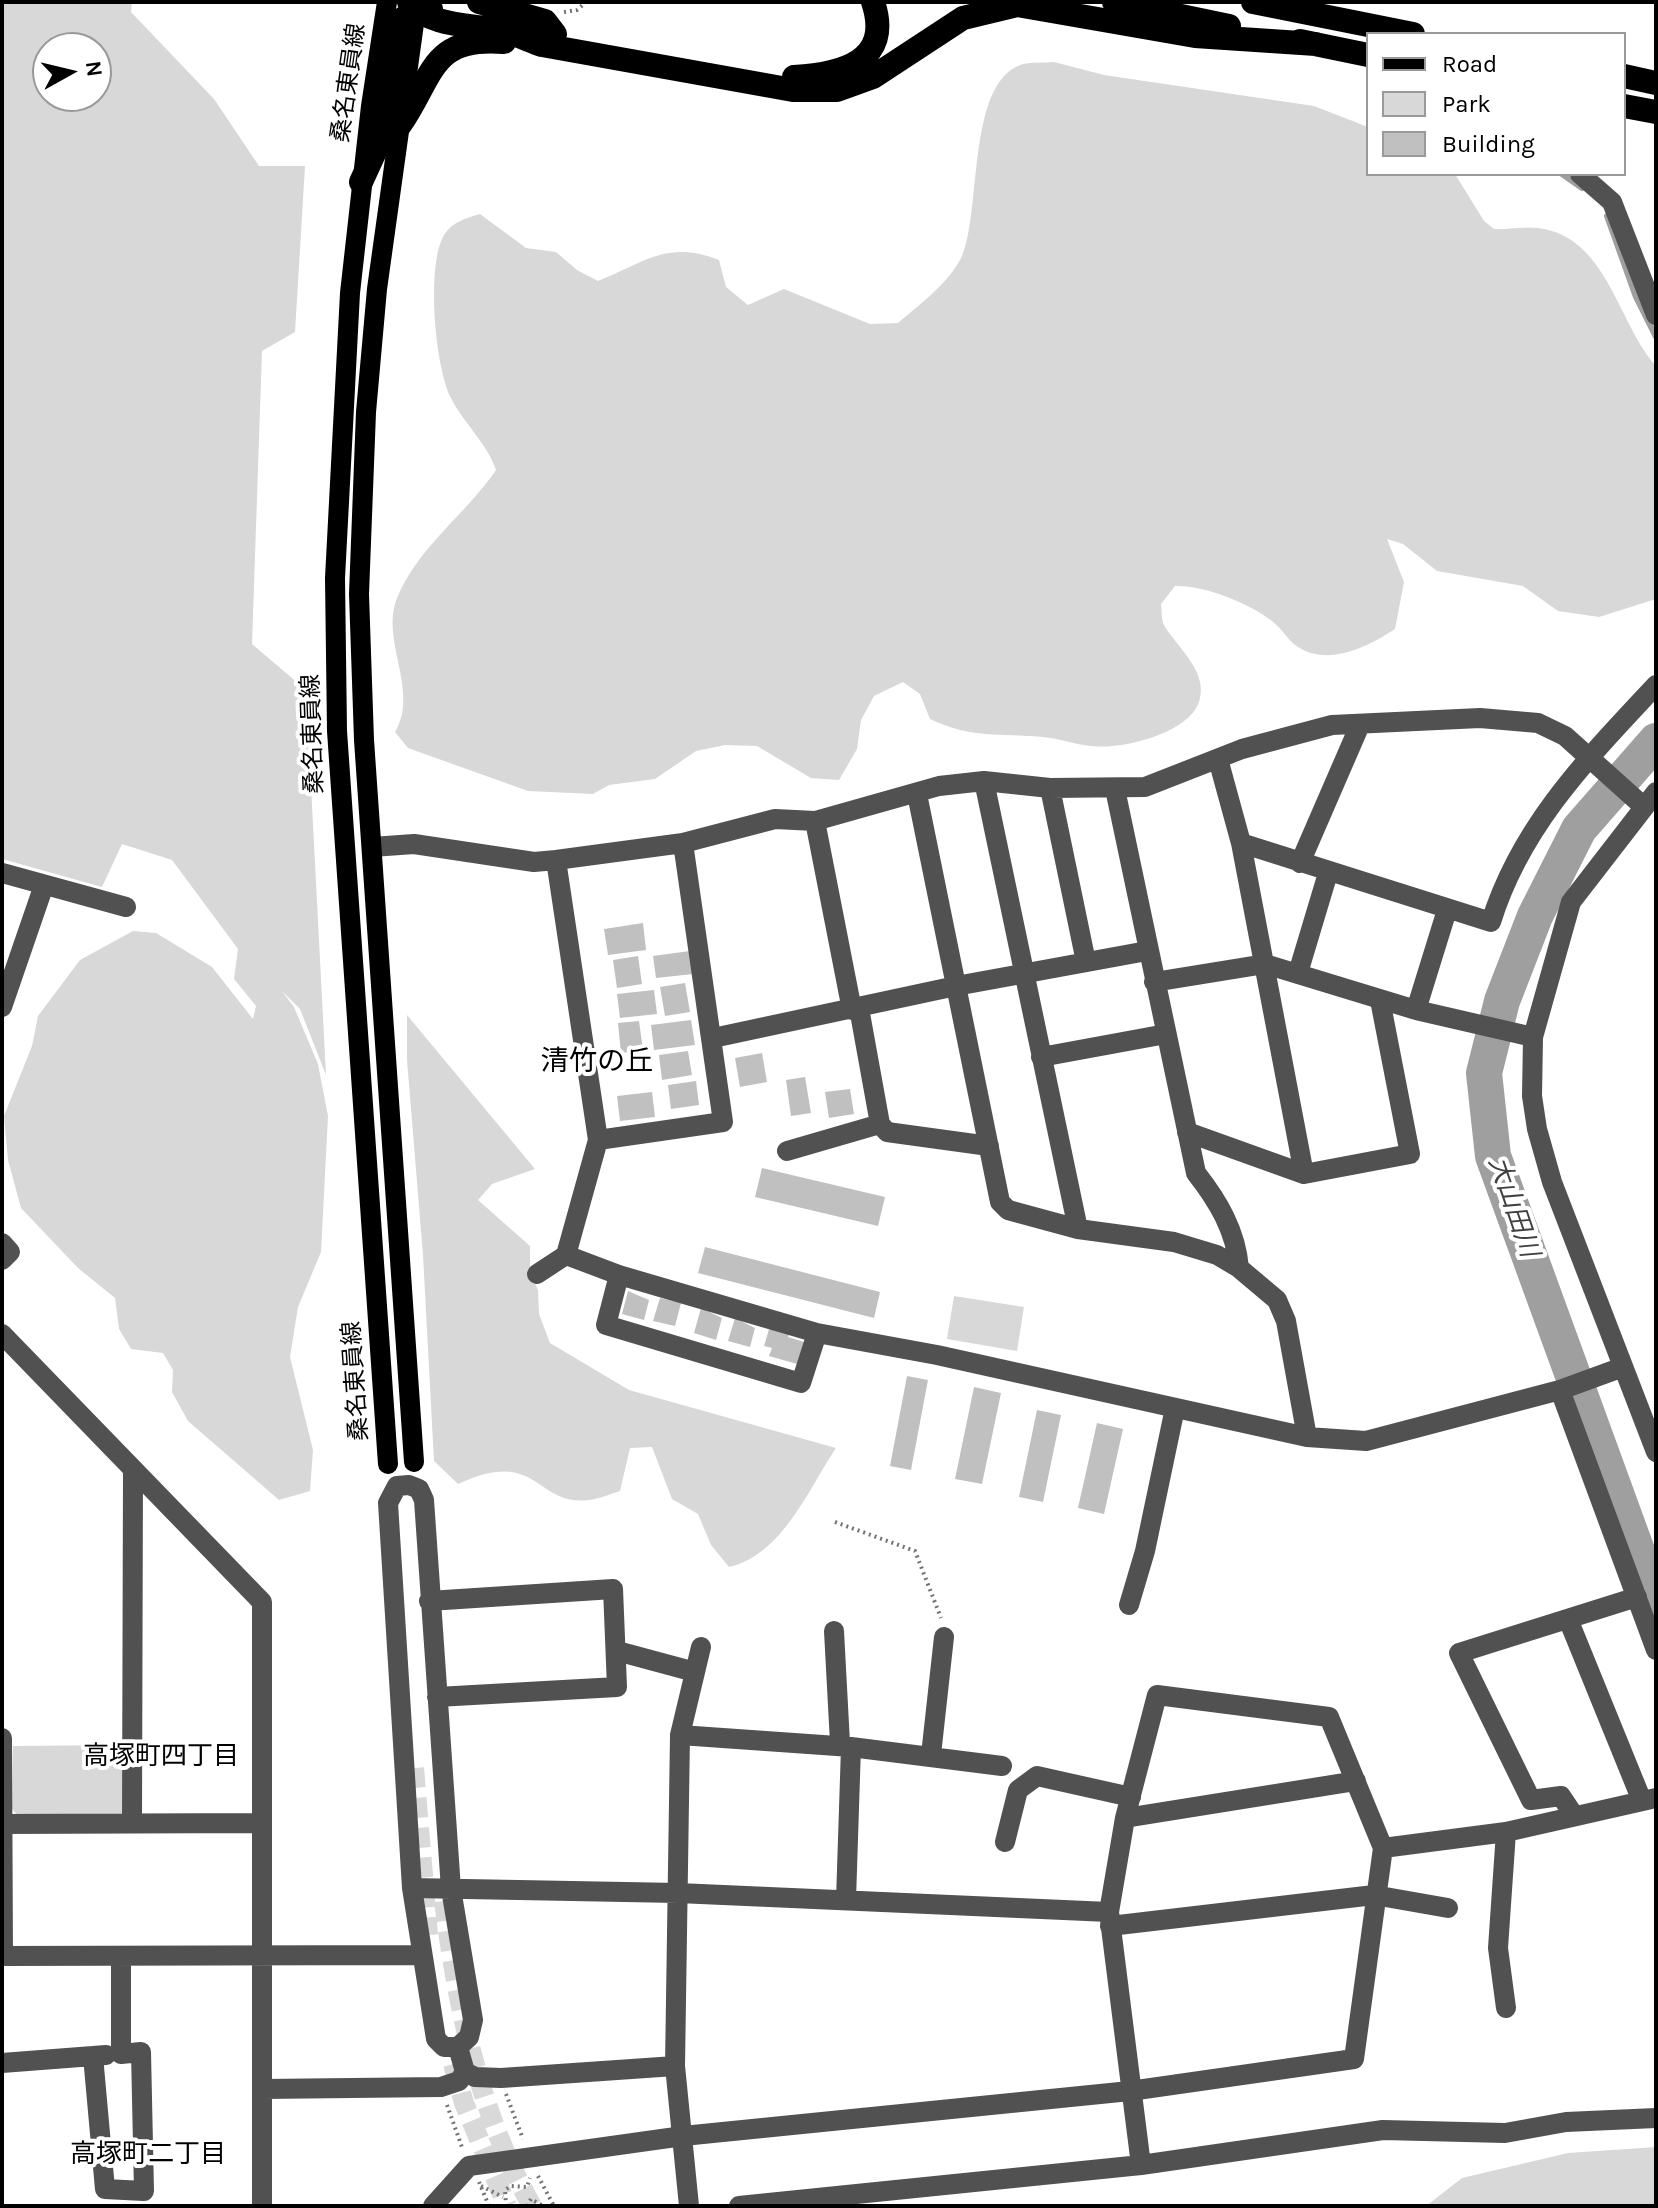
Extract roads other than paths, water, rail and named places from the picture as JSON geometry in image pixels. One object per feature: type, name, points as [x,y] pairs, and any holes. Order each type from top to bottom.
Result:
[{"type":"highway","points":[[479,2],[545,21],[554,30]]},
{"type":"highway","points":[[361,182],[378,145],[390,60],[401,20],[414,5],[436,19],[506,32],[554,30],[790,77],[811,76],[854,66],[868,53],[877,31],[873,2]]},
{"type":"highway","points":[[1114,2],[1366,55]]},
{"type":"highway","points":[[1253,2],[1403,32]]},
{"type":"highway","points":[[400,125],[417,101],[427,75],[448,49],[554,30],[793,90],[837,90],[873,77],[963,18],[1017,5],[1195,36],[1316,44]]},
{"type":"highway","points":[[1626,76],[1656,83]]},
{"type":"highway","points":[[1626,106],[1656,112]]},
{"type":"main road","name":"桑名東員線","points":[[387,2],[361,182],[343,406],[335,578],[337,731],[388,1464]]},
{"type":"main road","points":[[414,5],[375,304],[366,412],[359,594],[372,847],[414,1462]]},
{"type":"street","points":[[1582,176],[1612,202],[1656,315]]},
{"type":"street","points":[[1241,843],[1491,922],[1499,895],[1561,788],[1656,685]]},
{"type":"street","points":[[372,847],[414,844],[534,862],[556,860],[683,843],[775,819],[815,821],[939,786],[984,781],[1050,788],[1145,787],[1218,759],[1332,725],[1359,727],[1504,718],[1538,723],[1565,736],[1650,799],[1571,902],[1524,1035],[1537,1129],[1552,1182],[1618,1368],[1656,1452]]},
{"type":"street","points":[[1300,863],[1359,727]]},
{"type":"street","points":[[1218,759],[1241,843],[1304,1174]]},
{"type":"street","points":[[984,781],[1078,1229]]},
{"type":"street","points":[[1050,788],[1086,962]]},
{"type":"street","points":[[1115,789],[1196,1173],[1220,1204],[1238,1253],[1239,1268]]},
{"type":"street","points":[[917,794],[1000,1202],[1008,1210],[1078,1229],[1174,1242],[1217,1255],[1239,1268],[1277,1300],[1286,1321],[1307,1437]]},
{"type":"street","points":[[815,821],[880,1124],[887,1132],[899,1136],[989,1146]]},
{"type":"street","points":[[598,1140],[723,1122],[683,843]]},
{"type":"street","points":[[537,1274],[566,1255],[598,1140],[556,860]]},
{"type":"street","points":[[2,873],[126,907]]},
{"type":"street","points":[[1298,973],[1328,873]]},
{"type":"street","points":[[2,1007],[44,885]]},
{"type":"street","points":[[1416,1010],[1447,910]]},
{"type":"street","points":[[713,1038],[956,986],[1147,951]]},
{"type":"street","points":[[1154,982],[1265,964],[1416,1010],[1524,1035]]},
{"type":"street","points":[[1187,1132],[1304,1174],[1410,1154],[1380,1000]]},
{"type":"street","points":[[1041,1057],[1166,1034]]},
{"type":"street","points":[[787,1151],[880,1124]]},
{"type":"street","points":[[2,1243],[10,1252],[2,1260]]},
{"type":"street","points":[[566,1255],[619,1275],[817,1333],[1307,1437],[1366,1441],[1564,1388],[1618,1368]]},
{"type":"street","points":[[619,1275],[606,1325],[801,1383],[817,1333]]},
{"type":"street","points":[[2,1334],[262,1602],[262,2206]]},
{"type":"street","points":[[1564,1388],[1656,1650]]},
{"type":"street","points":[[1129,1605],[1145,1551],[1175,1408]]},
{"type":"street","points":[[132,1823],[133,1470]]},
{"type":"street","points":[[397,1486],[419,1489],[424,1500],[429,1601],[451,1889],[473,2020],[469,2037],[458,2047],[444,2047],[436,2039],[412,1888],[388,1503],[397,1486]]},
{"type":"street","points":[[429,1601],[613,1589],[617,1687],[437,1697]]},
{"type":"street","points":[[1573,1814],[1561,1796],[1531,1800],[1459,1653],[1637,1597]]},
{"type":"street","points":[[1383,1848],[1506,1832],[1573,1814],[1649,1800],[1568,1619]]},
{"type":"street","points":[[834,1631],[846,1745],[846,1900]]},
{"type":"street","points":[[931,1755],[944,1637]]},
{"type":"street","points":[[689,2206],[675,2066],[680,1735],[701,1647]]},
{"type":"street","points":[[617,1651],[695,1672]]},
{"type":"street","points":[[433,2206],[469,2166],[683,2136],[1130,2091],[1354,2059],[1374,1895],[1383,1848],[1329,1717],[1157,1695],[1125,1818],[1110,1919],[1130,2091],[1141,2165]]},
{"type":"street","points":[[680,1735],[846,1745],[1002,1766]]},
{"type":"street","points":[[2,1738],[2,1956],[422,1955]]},
{"type":"street","points":[[1005,1842],[1018,1790],[1037,1776],[1131,1797]]},
{"type":"street","points":[[1125,1818],[1356,1781]]},
{"type":"street","points":[[2,1824],[262,1823]]},
{"type":"street","points":[[1506,1832],[1498,1948],[1506,2008]]},
{"type":"street","points":[[412,1888],[846,1900],[1110,1919],[1374,1895],[1448,1908]]},
{"type":"street","points":[[121,1956],[121,2054]]},
{"type":"street","points":[[458,2047],[465,2072],[475,2077],[501,2078],[675,2066]]},
{"type":"street","points":[[2,2063],[141,2052],[144,2191],[105,2189],[93,2056]]},
{"type":"street","points":[[263,2089],[441,2087],[459,2081],[465,2072]]},
{"type":"street","points":[[739,2206],[1141,2165],[1383,2130],[1505,2133],[1566,2122],[1656,2118]]},
{"type":"waterway","points":[[1565,176],[1582,188]]},
{"type":"waterway","points":[[1607,216],[1636,297],[1656,337]]},
{"type":"waterway","name":"大山田川","points":[[1656,741],[1579,829],[1535,916],[1502,1001],[1484,1073],[1493,1156],[1656,1603]]},
{"type":"tunnel","points":[[414,1768],[428,1935]]},
{"type":"tunnel","points":[[444,1901],[456,1980],[473,2058],[498,2134],[532,2206]]},
{"type":"tunnel","points":[[453,2064],[464,2103],[507,2206]]},
{"type":"district","name":"清竹の丘","points":[[597,1062]]},
{"type":"district","name":"高塚町四丁目","points":[[161,1757]]},
{"type":"district","name":"高塚町二丁目","points":[[148,2155]]}]
